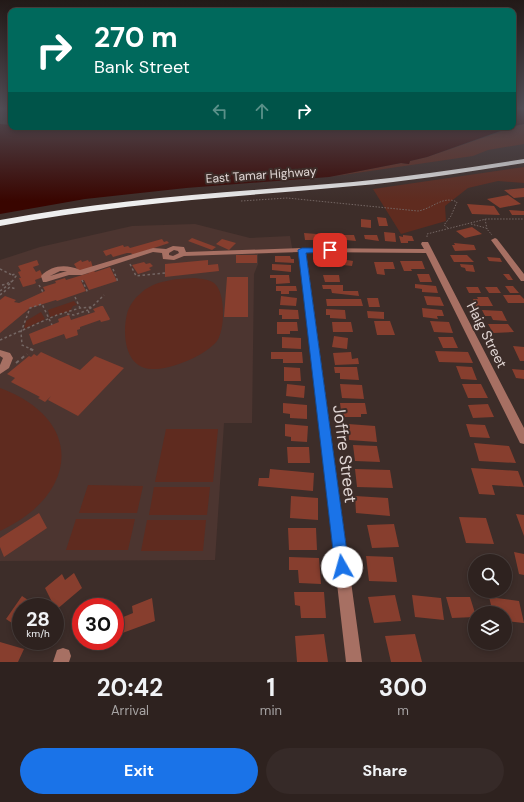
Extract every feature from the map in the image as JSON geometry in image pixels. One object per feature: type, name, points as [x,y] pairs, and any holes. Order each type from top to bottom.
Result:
[{"type":"highway","name":"East Tamar Highway","points":[[0,218],[124,198],[365,178],[456,167],[524,156]]},
{"type":"highway","name":"East Tamar Highway","points":[[0,223],[64,211],[141,201],[369,182],[449,173],[524,160]]},
{"type":"street","points":[[494,240],[524,279]]},
{"type":"street","points":[[79,273],[153,250],[166,251],[173,248],[182,250],[183,254],[428,245]]},
{"type":"street","name":"Haig Street","points":[[428,245],[524,439]]},
{"type":"street","name":"Joffre Street","points":[[302,250],[354,662]]},
{"type":"street","points":[[0,353],[7,355],[8,358],[6,365],[0,370]]},
{"type":"path","points":[[237,200],[250,201],[285,198],[421,211],[444,200],[452,199],[457,202],[451,216],[444,225],[448,228]]},
{"type":"path","points":[[428,245],[427,234],[442,231],[448,228],[471,224],[485,219],[524,219]]},
{"type":"path","points":[[485,219],[487,230],[494,240]]},
{"type":"path","points":[[471,224],[487,230]]},
{"type":"path","points":[[128,258],[136,276],[165,273]]},
{"type":"path","points":[[111,263],[118,282]]},
{"type":"path","points":[[0,269],[12,275],[17,275],[11,283],[0,291]]},
{"type":"path","points":[[82,280],[88,293]]},
{"type":"path","points":[[2,285],[7,284],[10,281],[11,283]]},
{"type":"path","points":[[0,295],[10,287],[16,289],[11,283]]},
{"type":"path","points":[[65,313],[74,315],[88,310],[104,295]]},
{"type":"path","points":[[75,297],[80,308]]},
{"type":"path","points":[[35,351],[22,345],[21,332],[30,308],[42,304],[48,319],[52,324]]},
{"type":"path","points":[[0,340],[48,319],[80,308],[92,307]]},
{"type":"shaded area","points":[[0,139],[478,139],[427,157],[410,161],[409,164],[401,163],[329,177],[186,188],[85,199],[0,214]]},
{"type":"shaded area","points":[[480,139],[524,139],[524,144],[488,150],[473,156],[329,177],[401,163],[409,164],[410,161],[427,157]]},
{"type":"shaded area","points":[[524,167],[524,183],[498,181],[468,188],[445,206],[446,221],[401,234],[373,189]]},
{"type":"shaded area","points":[[195,224],[250,238],[290,236],[293,253],[258,254],[258,264],[254,274],[252,423],[224,423],[215,560],[0,561],[0,260],[40,247],[132,226]]},
{"type":"shaded area","points":[[194,278],[205,279],[214,283],[221,294],[223,320],[220,336],[217,341],[212,347],[196,357],[177,365],[152,369],[143,367],[136,363],[131,357],[128,349],[125,331],[128,311],[132,303],[146,289],[158,283]]},
{"type":"shaded area","points":[[74,301],[77,305],[73,306],[70,311],[50,317],[48,310]]},
{"type":"shaded area","points":[[41,312],[45,319],[24,329],[26,321]]},
{"type":"shaded area","points":[[0,388],[28,402],[47,419],[58,438],[62,458],[57,478],[45,498],[26,516],[0,531]]},
{"type":"shaded area","points":[[166,429],[218,429],[213,482],[155,482]]},
{"type":"shaded area","points":[[88,485],[143,486],[137,513],[79,513]]},
{"type":"shaded area","points":[[154,487],[210,487],[207,515],[149,515]]},
{"type":"shaded area","points":[[76,519],[135,519],[128,550],[66,550]]},
{"type":"shaded area","points":[[147,520],[206,520],[203,551],[141,551]]},
{"type":"building","points":[[524,188],[524,197],[514,198],[504,190]]},
{"type":"building","points":[[508,195],[521,204],[500,208],[487,199]]},
{"type":"building","points":[[467,204],[494,206],[500,215],[472,214]]},
{"type":"building","points":[[509,210],[524,211],[524,215],[512,215]]},
{"type":"building","points":[[377,217],[386,218],[388,226],[379,226]]},
{"type":"building","points":[[361,219],[371,220],[371,228],[361,227]]},
{"type":"building","points":[[472,227],[482,234],[465,238],[456,231]]},
{"type":"building","points":[[384,232],[395,233],[396,242],[385,241]]},
{"type":"building","points":[[304,233],[317,234],[318,240],[305,240]]},
{"type":"building","points":[[323,233],[335,233],[335,237],[332,237],[333,243],[324,243]]},
{"type":"building","points":[[345,235],[354,235],[356,241],[346,240]]},
{"type":"building","points":[[364,235],[377,235],[379,241],[365,239]]},
{"type":"building","points":[[403,235],[412,236],[414,241],[401,243],[399,236],[403,237]]},
{"type":"building","points":[[192,238],[216,247],[212,250],[188,241]]},
{"type":"building","points":[[162,239],[164,242],[167,241],[169,243],[133,255],[131,253],[127,253],[113,257],[111,254],[106,256],[103,251],[123,245],[124,247],[128,246],[130,248]]},
{"type":"building","points":[[222,239],[236,243],[229,250],[216,244]]},
{"type":"building","points":[[454,243],[474,245],[476,250],[455,251],[452,245],[455,245]]},
{"type":"building","points":[[236,255],[257,255],[257,263],[236,263]]},
{"type":"building","points":[[450,255],[467,255],[474,262],[454,262]]},
{"type":"building","points":[[275,256],[290,256],[291,259],[294,259],[294,263],[275,262]]},
{"type":"building","points":[[487,257],[500,258],[502,262],[489,261]]},
{"type":"building","points":[[335,258],[353,261],[352,266],[334,264]]},
{"type":"building","points":[[37,260],[39,265],[33,267],[36,272],[40,270],[43,277],[35,280],[36,283],[34,284],[23,287],[19,278],[21,278],[18,272],[21,271],[18,266]]},
{"type":"building","points":[[81,260],[82,262],[88,260],[89,262],[91,261],[93,268],[79,272],[74,264]]},
{"type":"building","points":[[208,260],[208,265],[218,264],[219,271],[165,277],[165,264]]},
{"type":"building","points":[[400,261],[422,261],[425,269],[411,269],[412,271],[404,271]]},
{"type":"building","points":[[144,262],[146,264],[150,263],[153,266],[149,268],[151,270],[138,274],[132,265]]},
{"type":"building","points":[[374,262],[393,262],[395,269],[384,269],[385,275],[377,274]]},
{"type":"building","points":[[272,264],[291,265],[291,272],[272,270]]},
{"type":"building","points":[[460,264],[473,265],[475,272],[466,271]]},
{"type":"building","points":[[110,267],[117,281],[89,290],[84,280],[81,281],[86,291],[30,308],[0,333],[0,300],[5,296],[16,300],[14,302],[19,303],[45,291],[43,287],[56,283],[55,281],[65,278],[66,280],[89,273],[88,271],[93,269],[95,272]]},
{"type":"building","points":[[417,274],[429,274],[432,282],[420,282]]},
{"type":"building","points":[[503,274],[509,274],[513,280],[508,280]]},
{"type":"building","points":[[270,275],[289,275],[290,283],[276,284],[276,278],[270,278]]},
{"type":"building","points":[[323,275],[339,275],[340,282],[325,282]]},
{"type":"building","points":[[227,277],[248,277],[248,317],[224,317]]},
{"type":"building","points":[[415,284],[436,286],[438,293],[422,292],[422,289],[415,288]]},
{"type":"building","points":[[322,285],[343,285],[343,291],[358,291],[359,296],[332,293],[331,289],[323,289]]},
{"type":"building","points":[[276,286],[296,286],[297,291],[289,291],[289,294],[281,294],[281,291],[276,291]]},
{"type":"building","points":[[505,286],[513,286],[519,293],[510,293]]},
{"type":"building","points":[[466,287],[478,287],[481,293],[469,293]]},
{"type":"building","points":[[485,287],[497,287],[501,293],[489,293]]},
{"type":"building","points":[[503,295],[520,295],[524,299],[524,303],[508,303]]},
{"type":"building","points":[[281,296],[297,298],[296,306],[280,305]]},
{"type":"building","points":[[424,296],[440,297],[444,306],[427,305]]},
{"type":"building","points":[[477,297],[488,297],[493,306],[476,306],[473,299],[478,299]]},
{"type":"building","points":[[367,298],[378,298],[380,307],[369,307]]},
{"type":"building","points":[[326,299],[361,299],[363,306],[327,306]]},
{"type":"building","points":[[103,306],[110,319],[109,320],[101,322],[100,320],[80,327],[80,329],[77,330],[78,335],[66,339],[64,334],[33,345],[29,334],[59,322],[58,319],[69,315],[71,320],[95,312],[93,309]]},
{"type":"building","points":[[422,308],[442,310],[444,316],[437,316],[438,319],[423,317]]},
{"type":"building","points":[[279,309],[298,310],[299,319],[282,319],[282,315],[279,315]]},
{"type":"building","points":[[326,309],[345,310],[346,319],[330,318],[330,315],[326,315]]},
{"type":"building","points":[[482,310],[502,311],[507,321],[493,320],[491,316],[485,316]]},
{"type":"building","points":[[367,311],[384,312],[384,319],[368,318]]},
{"type":"building","points":[[374,321],[390,321],[395,335],[377,335]]},
{"type":"building","points":[[430,321],[449,322],[453,333],[434,332]]},
{"type":"building","points":[[277,322],[297,322],[298,331],[290,331],[290,334],[277,334]]},
{"type":"building","points":[[332,322],[351,322],[353,332],[333,332]]},
{"type":"building","points":[[488,324],[508,324],[514,332],[493,333]]},
{"type":"building","points":[[334,336],[348,338],[347,349],[332,347]]},
{"type":"building","points":[[282,337],[301,338],[301,349],[282,348]]},
{"type":"building","points":[[438,337],[453,337],[458,348],[443,348]]},
{"type":"building","points":[[513,346],[524,347],[524,361],[520,361]]},
{"type":"building","points":[[435,351],[468,352],[473,363],[439,362]]},
{"type":"building","points":[[41,352],[80,370],[95,356],[124,368],[78,416],[48,400],[51,396],[45,402],[38,398],[40,397],[11,382],[15,378],[7,374],[29,356],[31,357],[34,354],[37,356]]},
{"type":"building","points":[[271,352],[302,352],[303,363],[283,363],[283,359],[271,359]]},
{"type":"building","points":[[351,352],[352,359],[358,358],[359,364],[335,365],[333,353]]},
{"type":"building","points":[[456,366],[472,367],[477,380],[461,379]]},
{"type":"building","points":[[284,367],[300,368],[301,381],[284,381]]},
{"type":"building","points":[[334,367],[357,367],[359,380],[340,379],[340,373],[335,373]]},
{"type":"building","points":[[512,369],[524,370],[524,379],[516,378]]},
{"type":"building","points":[[287,384],[305,386],[304,398],[286,396]]},
{"type":"building","points":[[340,384],[362,385],[364,399],[342,398]]},
{"type":"building","points":[[462,384],[481,384],[488,398],[468,398]]},
{"type":"building","points":[[283,403],[307,405],[307,419],[290,418],[290,414],[283,413]]},
{"type":"building","points":[[340,403],[365,403],[367,414],[361,414],[361,417],[342,417]]},
{"type":"building","points":[[488,404],[494,417],[473,418],[468,405]]},
{"type":"building","points":[[285,424],[308,426],[307,442],[291,441],[291,437],[285,436]]},
{"type":"building","points":[[348,424],[375,426],[377,442],[349,440]]},
{"type":"building","points":[[466,424],[485,425],[490,438],[470,437]]},
{"type":"building","points":[[474,443],[509,446],[516,463],[479,461]]},
{"type":"building","points":[[353,445],[377,446],[380,462],[355,461]]},
{"type":"building","points":[[287,447],[309,447],[310,463],[288,463]]},
{"type":"building","points":[[471,468],[518,471],[524,487],[492,485],[495,495],[479,494]]},
{"type":"building","points":[[270,469],[314,473],[313,491],[258,486],[259,478],[269,478]]},
{"type":"building","points":[[355,469],[390,470],[393,488],[357,487]]},
{"type":"building","points":[[291,496],[318,498],[318,520],[290,518]]},
{"type":"building","points":[[355,496],[388,498],[390,516],[356,513]]},
{"type":"building","points":[[39,513],[47,528],[4,557],[0,547],[0,538]]},
{"type":"building","points":[[516,514],[524,515],[524,536]]},
{"type":"building","points":[[459,517],[486,518],[494,544],[466,543]]},
{"type":"building","points":[[394,524],[399,547],[372,548],[367,525]]},
{"type":"building","points":[[288,528],[316,528],[317,550],[289,550]]},
{"type":"building","points":[[514,552],[524,554],[524,575],[519,574]]},
{"type":"building","points":[[366,556],[393,557],[397,582],[369,581]]},
{"type":"building","points":[[289,557],[319,558],[321,584],[299,583],[298,570],[289,570]]},
{"type":"building","points":[[74,573],[82,588],[64,603],[64,598],[50,598],[45,588],[62,574],[65,580]]},
{"type":"building","points":[[294,592],[324,592],[326,618],[301,618],[300,606],[295,605]]},
{"type":"building","points":[[395,595],[401,621],[374,623],[368,597]]},
{"type":"building","points":[[412,595],[441,598],[444,620],[415,617]]},
{"type":"building","points":[[446,597],[470,598],[473,606],[468,606],[468,617],[452,618]]},
{"type":"building","points":[[152,598],[155,621],[124,632],[124,617],[133,613],[132,606]]},
{"type":"building","points":[[489,598],[519,601],[524,623],[512,622],[512,606],[491,606]]},
{"type":"building","points":[[12,610],[12,623],[6,619]]},
{"type":"building","points":[[324,634],[328,662],[297,662],[295,636]]},
{"type":"building","points":[[415,634],[422,662],[391,662],[385,636]]},
{"type":"building","points":[[0,642],[12,646],[12,650],[24,650],[18,662],[0,662]]},
{"type":"route","points":[[330,250],[302,250],[342,567]]}]
